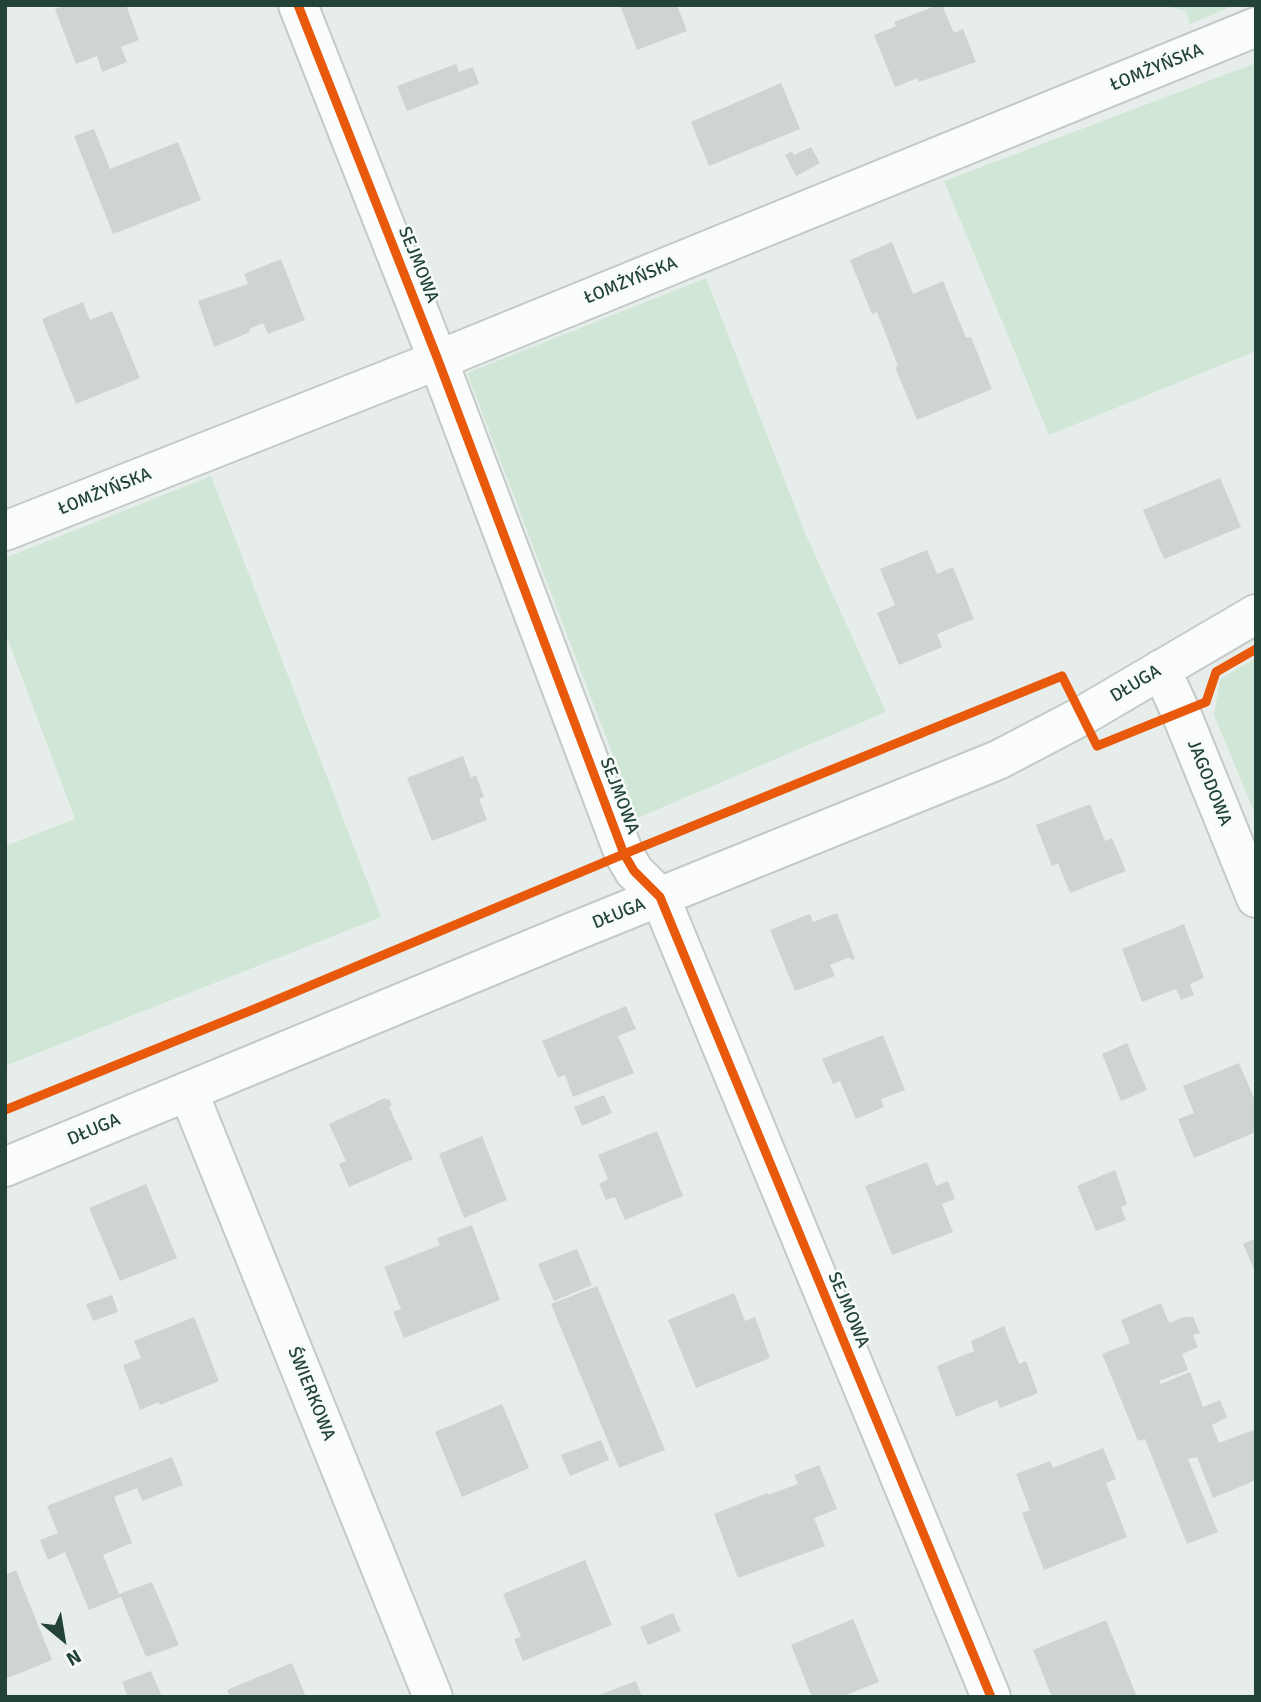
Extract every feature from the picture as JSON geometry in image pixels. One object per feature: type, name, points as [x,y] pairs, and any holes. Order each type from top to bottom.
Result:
[{"type":"street","name":"SEJMOWA","points":[[298,5],[438,360],[624,854],[634,871],[660,897],[991,1697]]},
{"type":"street","name":"ŁOMŻYŃSKA","points":[[5,531],[438,360],[1256,27]]},
{"type":"street","name":"DŁUGA","points":[[5,1167],[999,760],[1082,716],[1256,614]]},
{"type":"street","name":"JAGODOWA","points":[[1161,669],[1256,898]]},
{"type":"street","name":"ŚWIERKOWA","points":[[188,1091],[433,1697]]},
{"type":"green space","points":[[1161,5],[1235,5],[1190,24],[1186,11]]},
{"type":"green space","points":[[1256,63],[1256,351],[1049,435],[944,181]]},
{"type":"green space","points":[[706,278],[805,533],[886,712],[637,818],[467,373]]},
{"type":"green space","points":[[211,476],[381,917],[5,1066],[5,846],[75,819],[5,632],[5,558]]},
{"type":"green space","points":[[1256,658],[1256,816],[1214,715],[1220,679]]},
{"type":"building","points":[[64,5],[126,5],[139,40],[121,47],[127,62],[102,72],[97,56],[76,64],[55,9]]},
{"type":"building","points":[[620,5],[677,5],[687,31],[637,50]]},
{"type":"building","points":[[942,5],[954,33],[963,29],[976,62],[919,82],[917,78],[895,87],[874,35],[896,26],[894,22]]},
{"type":"building","points":[[456,64],[459,72],[473,67],[479,84],[407,111],[397,86]]},
{"type":"building","points":[[781,83],[800,129],[709,166],[691,122]]},
{"type":"building","points":[[94,129],[110,169],[178,142],[201,200],[113,234],[74,136]]},
{"type":"building","points":[[811,147],[820,163],[796,176],[785,155],[792,151],[794,155]]},
{"type":"building","points":[[892,242],[913,294],[943,281],[966,338],[971,337],[992,389],[917,420],[895,367],[898,366],[877,312],[872,314],[850,260]]},
{"type":"building","points":[[281,259],[305,320],[268,334],[263,323],[249,329],[250,332],[214,347],[198,301],[248,284],[244,274]]},
{"type":"building","points":[[83,302],[90,320],[112,311],[140,378],[76,404],[42,319]]},
{"type":"building","points":[[1220,478],[1241,527],[1164,559],[1143,510]]},
{"type":"building","points":[[927,550],[937,574],[953,567],[974,619],[937,634],[942,647],[899,665],[877,613],[895,605],[880,569]]},
{"type":"building","points":[[463,756],[471,778],[476,775],[484,797],[479,799],[487,820],[432,841],[407,778]]},
{"type":"building","points":[[1090,804],[1105,841],[1112,838],[1126,871],[1070,893],[1058,863],[1052,866],[1036,825]]},
{"type":"building","points":[[837,913],[855,959],[851,960],[850,957],[830,965],[835,976],[795,991],[770,930],[809,914],[813,922]]},
{"type":"building","points":[[1184,924],[1204,978],[1190,984],[1194,995],[1181,1000],[1176,989],[1142,1002],[1122,949]]},
{"type":"building","points":[[626,1006],[636,1029],[618,1036],[634,1073],[573,1097],[565,1075],[558,1078],[542,1041]]},
{"type":"building","points":[[883,1035],[905,1090],[881,1099],[884,1107],[856,1119],[840,1081],[833,1084],[822,1059]]},
{"type":"building","points":[[1127,1043],[1147,1090],[1121,1101],[1102,1054]]},
{"type":"building","points":[[1239,1063],[1256,1103],[1256,1132],[1194,1158],[1178,1119],[1194,1113],[1183,1086]]},
{"type":"building","points":[[604,1095],[612,1113],[582,1126],[574,1107]]},
{"type":"building","points":[[385,1098],[389,1099],[392,1105],[389,1107],[413,1159],[349,1187],[339,1164],[346,1161],[329,1124]]},
{"type":"building","points":[[657,1131],[683,1196],[625,1220],[615,1197],[606,1200],[599,1184],[608,1179],[598,1155]]},
{"type":"building","points":[[482,1136],[507,1200],[464,1218],[439,1154]]},
{"type":"building","points":[[927,1162],[936,1186],[948,1181],[955,1199],[942,1204],[953,1232],[892,1255],[865,1186]]},
{"type":"building","points":[[1115,1170],[1127,1204],[1121,1207],[1126,1220],[1096,1231],[1077,1186]]},
{"type":"building","points":[[146,1184],[177,1258],[120,1281],[89,1208]]},
{"type":"building","points":[[472,1225],[500,1300],[404,1338],[393,1312],[401,1309],[384,1267],[440,1245],[437,1238]]},
{"type":"building","points":[[1256,1238],[1256,1274],[1243,1244]]},
{"type":"building","points":[[577,1249],[592,1285],[554,1301],[538,1264]]},
{"type":"building","points":[[597,1286],[665,1450],[619,1468],[551,1304]]},
{"type":"building","points":[[734,1293],[745,1321],[755,1317],[770,1358],[696,1388],[668,1320]]},
{"type":"building","points":[[112,1295],[118,1312],[93,1321],[86,1304]]},
{"type":"building","points":[[1161,1303],[1169,1323],[1184,1317],[1193,1317],[1200,1333],[1193,1335],[1198,1347],[1182,1354],[1188,1370],[1159,1381],[1161,1384],[1190,1372],[1203,1407],[1220,1400],[1227,1417],[1212,1425],[1219,1443],[1256,1429],[1256,1480],[1213,1498],[1197,1457],[1188,1459],[1218,1532],[1187,1544],[1145,1439],[1138,1441],[1102,1354],[1130,1343],[1121,1320]]},
{"type":"building","points":[[194,1317],[219,1381],[160,1405],[159,1402],[140,1410],[123,1365],[141,1358],[134,1341]]},
{"type":"building","points":[[1004,1326],[1019,1364],[1026,1361],[1038,1393],[1000,1408],[997,1400],[956,1417],[937,1366],[974,1351],[971,1341]]},
{"type":"building","points":[[502,1404],[529,1468],[462,1497],[435,1432]]},
{"type":"building","points":[[601,1440],[609,1460],[570,1476],[561,1455]]},
{"type":"building","points":[[1103,1448],[1116,1479],[1106,1483],[1127,1537],[1044,1570],[1022,1513],[1030,1510],[1016,1474],[1050,1461],[1053,1468]]},
{"type":"building","points":[[172,1457],[183,1485],[142,1501],[137,1488],[114,1497],[132,1543],[103,1555],[119,1594],[152,1582],[179,1645],[146,1657],[121,1597],[89,1610],[65,1552],[48,1560],[40,1540],[58,1533],[47,1506]]},
{"type":"building","points":[[819,1465],[837,1509],[814,1518],[825,1546],[738,1578],[714,1514],[798,1484],[794,1475]]},
{"type":"building","points":[[585,1560],[612,1625],[523,1661],[514,1639],[521,1637],[503,1594]]},
{"type":"building","points":[[16,1570],[52,1660],[5,1679],[5,1575]]},
{"type":"building","points":[[673,1613],[681,1631],[648,1645],[640,1627]]},
{"type":"building","points":[[853,1619],[879,1682],[848,1694],[849,1697],[812,1697],[791,1645]]},
{"type":"building","points":[[1106,1620],[1137,1697],[1052,1697],[1033,1650]]},
{"type":"building","points":[[292,1663],[306,1697],[230,1697],[227,1690]]},
{"type":"building","points":[[151,1671],[162,1697],[128,1697],[122,1682]]},
{"type":"building","points":[[636,1681],[642,1697],[594,1697]]},
{"type":"cycle path","points":[[298,5],[438,360],[624,854],[634,871],[660,897],[991,1697]]},
{"type":"cycle path","points":[[5,1110],[1062,676],[1097,746],[1206,702],[1216,672],[1256,649]]}]
